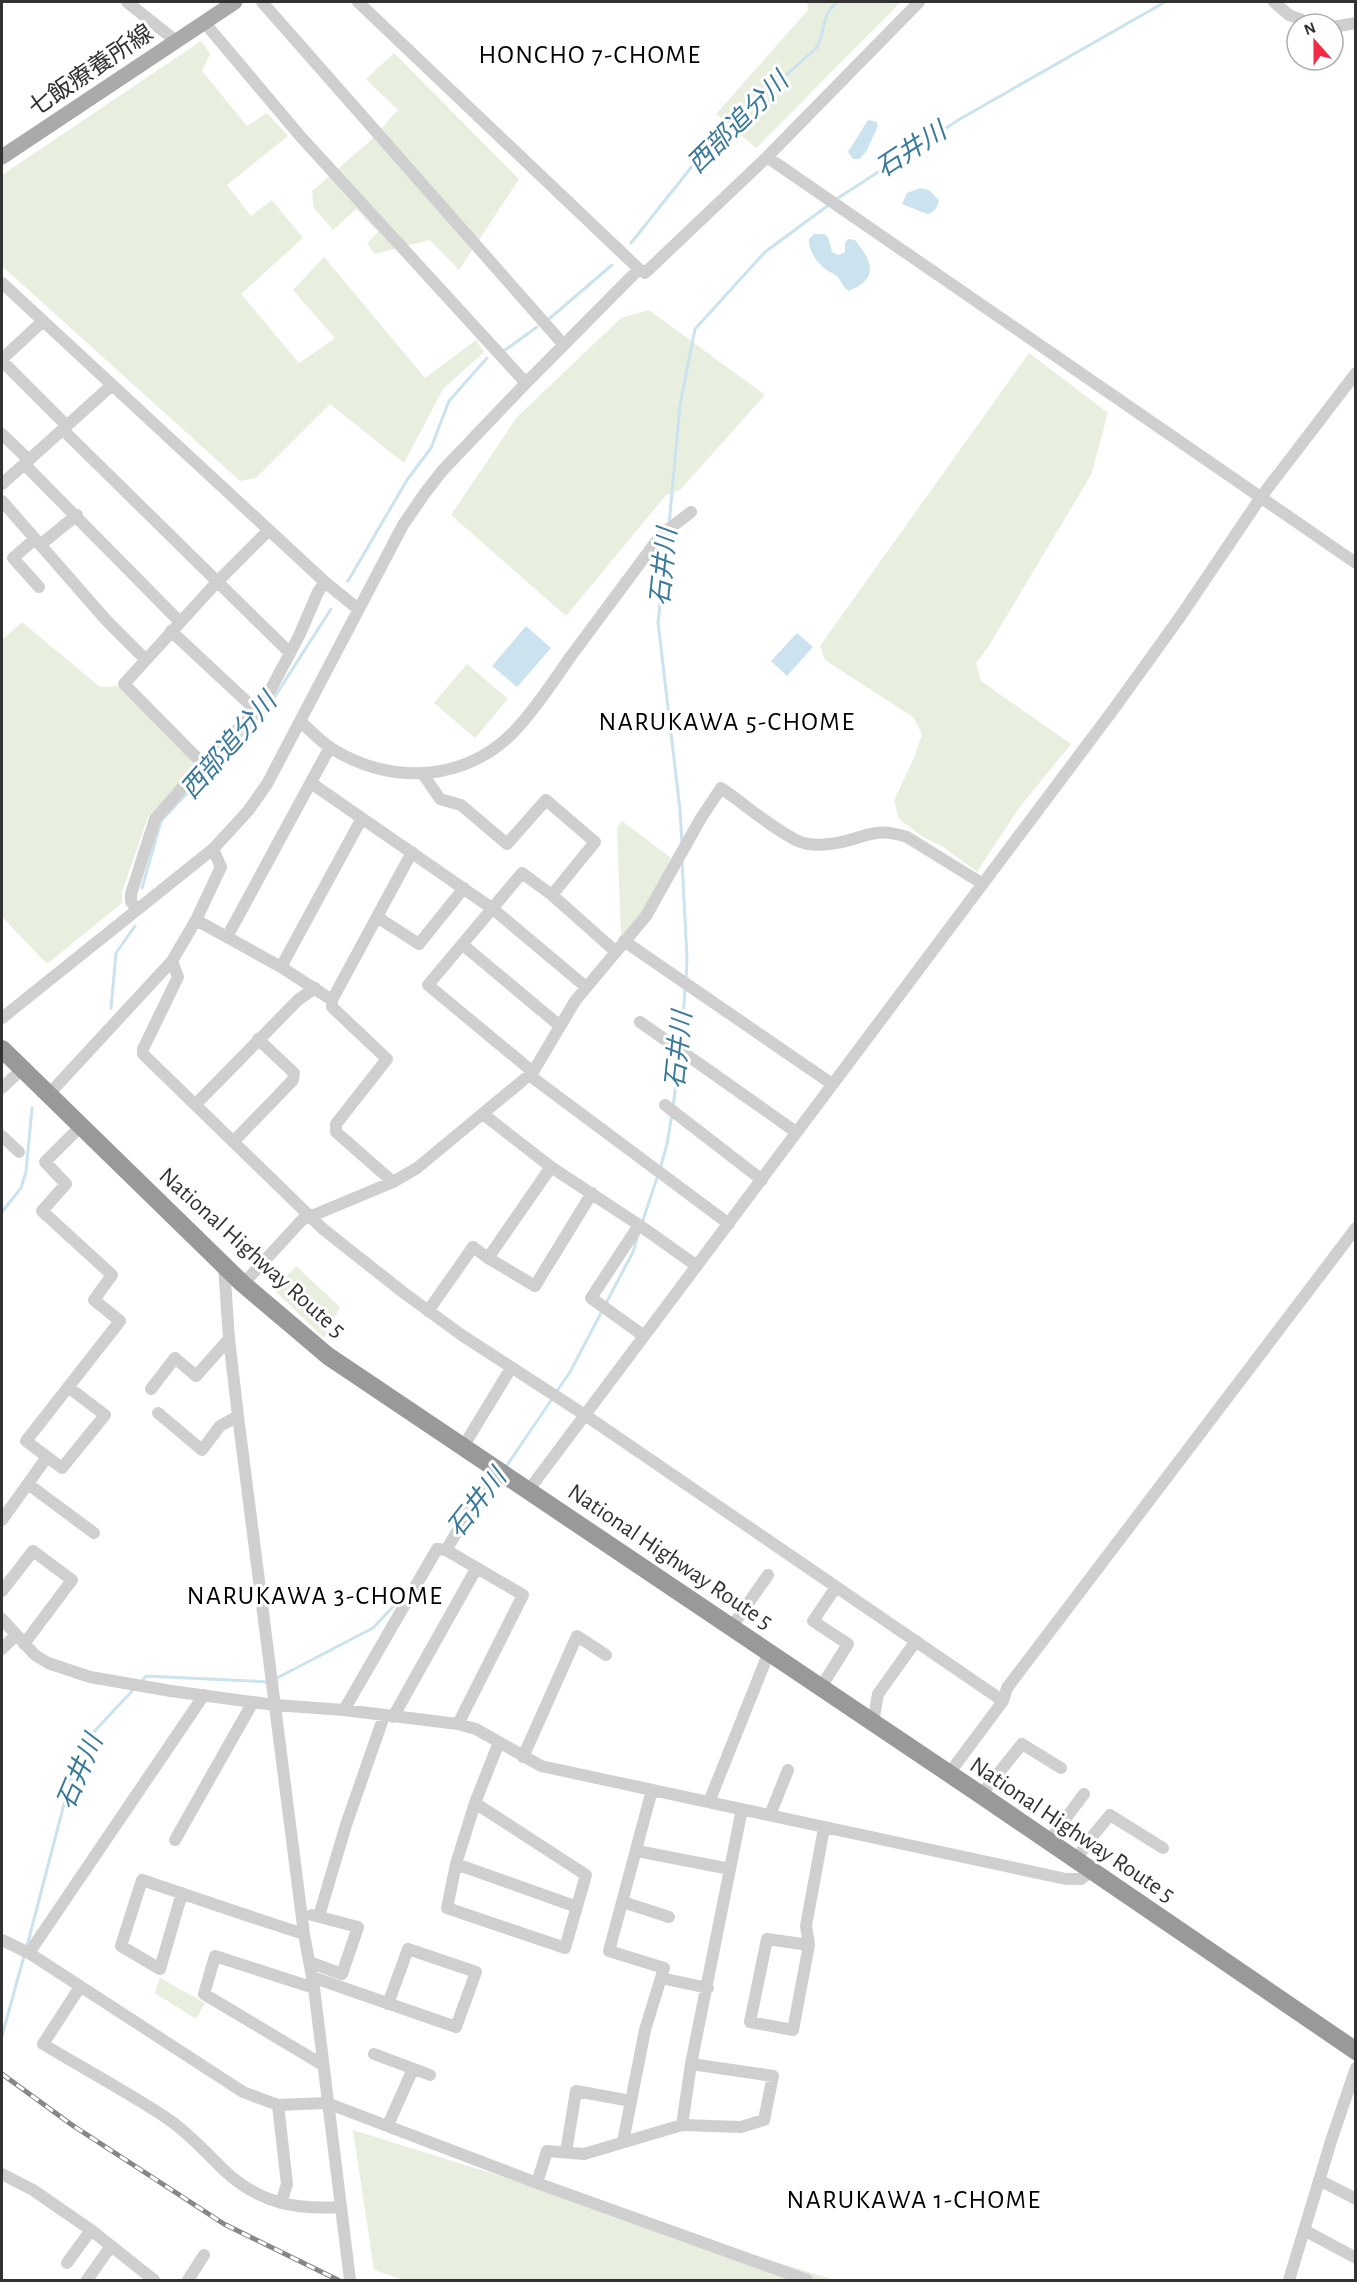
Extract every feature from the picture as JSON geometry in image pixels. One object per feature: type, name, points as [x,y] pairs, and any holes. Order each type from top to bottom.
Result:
[{"type":"highway","name":"National Highway Route 5","points":[[2,1049],[243,1284],[328,1356],[770,1652],[1356,2051]]},
{"type":"main road","name":"七飯療養所線","points":[[2,158],[236,2]]},
{"type":"street","points":[[127,2],[176,41]]},
{"type":"street","points":[[262,2],[563,344]]},
{"type":"street","points":[[358,2],[645,273],[767,157],[919,2]]},
{"type":"street","points":[[1274,2],[1286,12]]},
{"type":"street","points":[[204,22],[301,137],[525,383]]},
{"type":"street","points":[[767,157],[1356,563]]},
{"type":"street","points":[[2,1018],[213,849],[248,811],[267,784],[403,525],[425,493],[442,471],[525,383],[639,268]]},
{"type":"street","points":[[2,283],[325,582],[358,609]]},
{"type":"street","points":[[43,321],[2,360],[65,428],[217,582],[290,652]]},
{"type":"street","points":[[528,1491],[983,884],[1173,626],[1261,496],[1356,372]]},
{"type":"street","points":[[2,484],[112,385]]},
{"type":"street","points":[[2,434],[77,516],[180,622]]},
{"type":"street","points":[[2,501],[106,620],[146,659]]},
{"type":"street","points":[[300,722],[330,747],[362,764],[386,771],[423,774],[461,766],[479,759],[520,726],[661,536],[691,512]]},
{"type":"street","points":[[39,587],[14,558],[77,516]]},
{"type":"street","points":[[203,764],[124,684],[217,582],[269,530]]},
{"type":"street","points":[[136,909],[131,901],[131,894],[155,819],[203,764],[263,704],[325,582]]},
{"type":"street","points":[[171,632],[256,711]]},
{"type":"street","points":[[227,937],[330,747]]},
{"type":"street","points":[[423,774],[440,799],[461,805],[507,844],[546,800],[595,842],[552,895]]},
{"type":"street","points":[[311,783],[493,909],[586,987]]},
{"type":"street","points":[[243,1284],[302,1220],[309,1215],[337,1206],[393,1182],[417,1168],[531,1073],[586,987],[646,916],[700,818],[721,788],[800,842],[832,844],[871,832],[896,833],[907,837],[983,884]]},
{"type":"street","points":[[281,967],[362,818]]},
{"type":"street","points":[[49,1094],[172,961],[196,920],[221,867],[213,849]]},
{"type":"street","points":[[393,1182],[336,1132],[336,1124],[387,1059],[332,1007],[332,1000],[412,852]]},
{"type":"street","points":[[615,951],[552,895],[522,873],[428,985],[531,1073],[729,1224]]},
{"type":"street","points":[[377,917],[419,944],[464,888]]},
{"type":"street","points":[[196,920],[281,967],[332,1000]]},
{"type":"street","points":[[624,940],[832,1084]]},
{"type":"street","points":[[463,945],[561,1026]]},
{"type":"street","points":[[172,961],[178,977],[143,1049],[143,1054],[323,1229],[428,1311],[585,1415],[1003,1701]]},
{"type":"street","points":[[196,1104],[298,1000],[315,988]]},
{"type":"street","points":[[640,1022],[796,1132]]},
{"type":"street","points":[[233,1142],[293,1080],[294,1073],[258,1039]]},
{"type":"street","points":[[2,1088],[22,1069]]},
{"type":"street","points":[[665,1105],[762,1180]]},
{"type":"street","points":[[483,1114],[551,1167],[697,1266]]},
{"type":"street","points":[[68,1387],[105,1415],[62,1468],[26,1441],[68,1387],[120,1322],[94,1300],[112,1275],[42,1211],[66,1184],[45,1162],[81,1126]]},
{"type":"street","points":[[2,1136],[19,1152]]},
{"type":"street","points":[[488,1258],[551,1167]]},
{"type":"street","points":[[428,1311],[474,1247],[535,1286],[592,1193]]},
{"type":"street","points":[[639,1225],[591,1298],[644,1336]]},
{"type":"street","points":[[948,1775],[1003,1701],[1007,1688],[1356,1228]]},
{"type":"street","points":[[224,1265],[229,1339],[238,1416],[350,2280]]},
{"type":"street","points":[[151,1389],[175,1358],[196,1376],[229,1339]]},
{"type":"street","points":[[462,1447],[511,1368]]},
{"type":"street","points":[[158,1413],[202,1450],[220,1426],[238,1416]]},
{"type":"street","points":[[2,1520],[47,1457]]},
{"type":"street","points":[[446,1550],[495,1469]]},
{"type":"street","points":[[28,1484],[94,1533]]},
{"type":"street","points":[[344,1710],[437,1549],[446,1550],[523,1595],[458,1724]]},
{"type":"street","points":[[2,1591],[33,1551],[72,1580],[20,1639],[2,1649]]},
{"type":"street","points":[[319,1916],[346,1825],[389,1716],[476,1569]]},
{"type":"street","points":[[731,1628],[768,1575]]},
{"type":"street","points":[[821,1688],[848,1644],[813,1621],[836,1587]]},
{"type":"street","points":[[2,1619],[20,1639],[48,1663],[90,1677],[275,1705],[344,1710],[458,1724],[476,1729],[541,1766],[1066,1879],[1081,1879],[1086,1844],[1110,1815],[1163,1848]]},
{"type":"street","points":[[523,1757],[577,1636],[606,1655]]},
{"type":"street","points":[[873,1723],[878,1694],[916,1641]]},
{"type":"street","points":[[709,1802],[770,1652]]},
{"type":"street","points":[[29,1953],[204,1695]]},
{"type":"street","points":[[175,1840],[253,1702]]},
{"type":"street","points":[[475,1803],[586,1875],[565,1948],[447,1908],[456,1864],[475,1803],[499,1742]]},
{"type":"street","points":[[981,1795],[1022,1744],[1060,1768]]},
{"type":"street","points":[[770,1815],[788,1770]]},
{"type":"street","points":[[623,2142],[645,2030],[664,1968],[609,1951],[652,1790]]},
{"type":"street","points":[[1048,1842],[1084,1794]]},
{"type":"street","points":[[682,2125],[691,2064],[742,1809]]},
{"type":"street","points":[[809,1945],[767,1939],[750,2022],[793,2030],[809,1945],[806,1926],[824,1828]]},
{"type":"street","points":[[637,1851],[730,1869]]},
{"type":"street","points":[[456,1864],[577,1907]]},
{"type":"street","points":[[182,1893],[160,1969],[121,1946],[142,1880],[182,1893],[220,1908],[304,1934]]},
{"type":"street","points":[[623,1902],[669,1917]]},
{"type":"street","points":[[303,1914],[358,1927],[342,1974],[309,1962]]},
{"type":"street","points":[[2,1940],[29,1953],[243,2092],[278,2104],[327,2103],[537,2183],[807,2280]]},
{"type":"street","points":[[323,2065],[204,1994],[215,1956],[388,2004],[456,2027],[476,1972],[408,1949],[388,2004]]},
{"type":"street","points":[[662,1978],[708,1988]]},
{"type":"street","points":[[80,1987],[43,2044],[169,2120],[242,2185],[258,2195],[299,2208],[340,2207]]},
{"type":"street","points":[[374,2054],[430,2075]]},
{"type":"street","points":[[537,2183],[547,2151],[584,2154],[682,2125],[741,2127],[764,2120],[773,2076],[691,2064]]},
{"type":"street","points":[[1289,2280],[1356,2068]]},
{"type":"street","points":[[388,2125],[412,2069]]},
{"type":"street","points":[[566,2152],[576,2091],[631,2101]]},
{"type":"street","points":[[278,2104],[287,2184],[282,2202]]},
{"type":"street","points":[[2,2174],[33,2190],[91,2230],[154,2280]]},
{"type":"street","points":[[1319,2180],[1356,2199]]},
{"type":"street","points":[[67,2263],[91,2230]]},
{"type":"street","points":[[1304,2230],[1356,2259]]},
{"type":"street","points":[[87,2280],[111,2246]]},
{"type":"street","points":[[188,2280],[204,2255]]},
{"type":"green space","points":[[807,2],[901,2],[756,148],[716,114],[808,10]]},
{"type":"green space","points":[[201,41],[210,54],[202,71],[247,126],[267,113],[288,136],[227,185],[251,216],[272,200],[303,238],[241,294],[299,363],[335,338],[293,290],[324,257],[425,378],[476,340],[484,352],[443,389],[404,463],[330,404],[256,478],[240,481],[2,266],[2,175]]},
{"type":"green space","points":[[394,53],[519,179],[459,270],[430,240],[374,254],[367,243],[378,232],[356,209],[333,230],[314,208],[312,191],[370,141],[398,110],[366,79]]},
{"type":"green space","points":[[649,310],[765,395],[680,490],[666,495],[566,616],[451,515],[517,417],[621,318]]},
{"type":"green space","points":[[1029,353],[1108,413],[1091,475],[988,647],[976,663],[981,681],[1071,744],[1019,808],[977,872],[945,848],[923,837],[899,819],[894,800],[914,758],[922,734],[913,717],[825,660],[820,646]]},
{"type":"green space","points":[[22,622],[100,687],[117,686],[197,764],[148,817],[122,892],[122,903],[47,964],[2,917],[2,640]]},
{"type":"green space","points":[[467,664],[508,699],[475,738],[434,703]]},
{"type":"green space","points":[[622,821],[671,858],[645,911],[621,937],[617,828]]},
{"type":"green space","points":[[296,1266],[340,1307],[324,1338],[274,1290]]},
{"type":"green space","points":[[160,1978],[205,2003],[196,2019],[155,1993]]},
{"type":"green space","points":[[353,2130],[834,2280],[403,2280],[374,2270]]},
{"type":"water","points":[[868,120],[877,122],[878,126],[866,152],[859,159],[853,159],[848,152]]},
{"type":"water","points":[[920,188],[929,190],[939,200],[935,209],[927,214],[902,204],[907,193]]},
{"type":"water","points":[[814,234],[824,234],[828,237],[832,252],[838,255],[845,252],[845,243],[848,239],[855,240],[866,255],[870,268],[869,275],[859,286],[849,291],[837,276],[817,261],[809,244],[809,239]]},
{"type":"water","points":[[526,626],[551,648],[517,687],[492,666]]},
{"type":"water","points":[[797,633],[813,647],[787,676],[771,661]]},
{"type":"waterway","name":"西部追分川","points":[[631,243],[709,145],[816,48],[828,13],[838,2]]},
{"type":"waterway","name":"石井川","points":[[835,200],[960,119],[1165,2]]},
{"type":"waterway","name":"石井川","points":[[669,525],[680,405],[695,329],[765,252],[830,204]]},
{"type":"waterway","name":"西部追分川","points":[[549,319],[612,265]]},
{"type":"waterway","name":"西部追分川","points":[[505,350],[537,327]]},
{"type":"waterway","name":"西部追分川","points":[[348,581],[407,480],[431,448],[449,401],[487,358]]},
{"type":"waterway","name":"石井川","points":[[668,535],[658,622],[682,844]]},
{"type":"waterway","name":"西部追分川","points":[[270,704],[331,609]]},
{"type":"waterway","name":"西部追分川","points":[[142,888],[161,821],[266,709]]},
{"type":"waterway","name":"石井川","points":[[682,860],[686,979]]},
{"type":"waterway","name":"西部追分川","points":[[111,1008],[116,953],[135,926]]},
{"type":"waterway","name":"石井川","points":[[681,1045],[685,989]]},
{"type":"waterway","name":"石井川","points":[[673,1107],[680,1054]]},
{"type":"waterway","name":"西部追分川","points":[[2,1212],[21,1188],[26,1172],[32,1108]]},
{"type":"waterway","name":"石井川","points":[[660,1169],[672,1114]]},
{"type":"waterway","name":"石井川","points":[[642,1223],[658,1175]]},
{"type":"waterway","name":"石井川","points":[[605,1305],[633,1252],[638,1235]]},
{"type":"waterway","name":"石井川","points":[[555,1394],[570,1372],[602,1311]]},
{"type":"waterway","name":"石井川","points":[[505,1468],[552,1399]]},
{"type":"waterway","name":"石井川","points":[[483,1500],[498,1479]]},
{"type":"waterway","name":"石井川","points":[[275,1679],[373,1628],[406,1593]]},
{"type":"waterway","name":"石井川","points":[[141,1682],[146,1676],[269,1682]]},
{"type":"waterway","name":"石井川","points":[[27,1946],[69,1785],[89,1737],[134,1689]]},
{"type":"waterway","name":"石井川","points":[[2,2036],[24,1956]]},
{"type":"railway","points":[[2,2074],[72,2125],[224,2224],[338,2280]]},
{"type":"district","name":"HONCHO 7-CHOME","points":[[590,55]]},
{"type":"district","name":"NARUKAWA 5-CHOME","points":[[727,722]]},
{"type":"district","name":"NARUKAWA 3-CHOME","points":[[315,1596]]},
{"type":"district","name":"NARUKAWA 1-CHOME","points":[[914,2200]]}]
